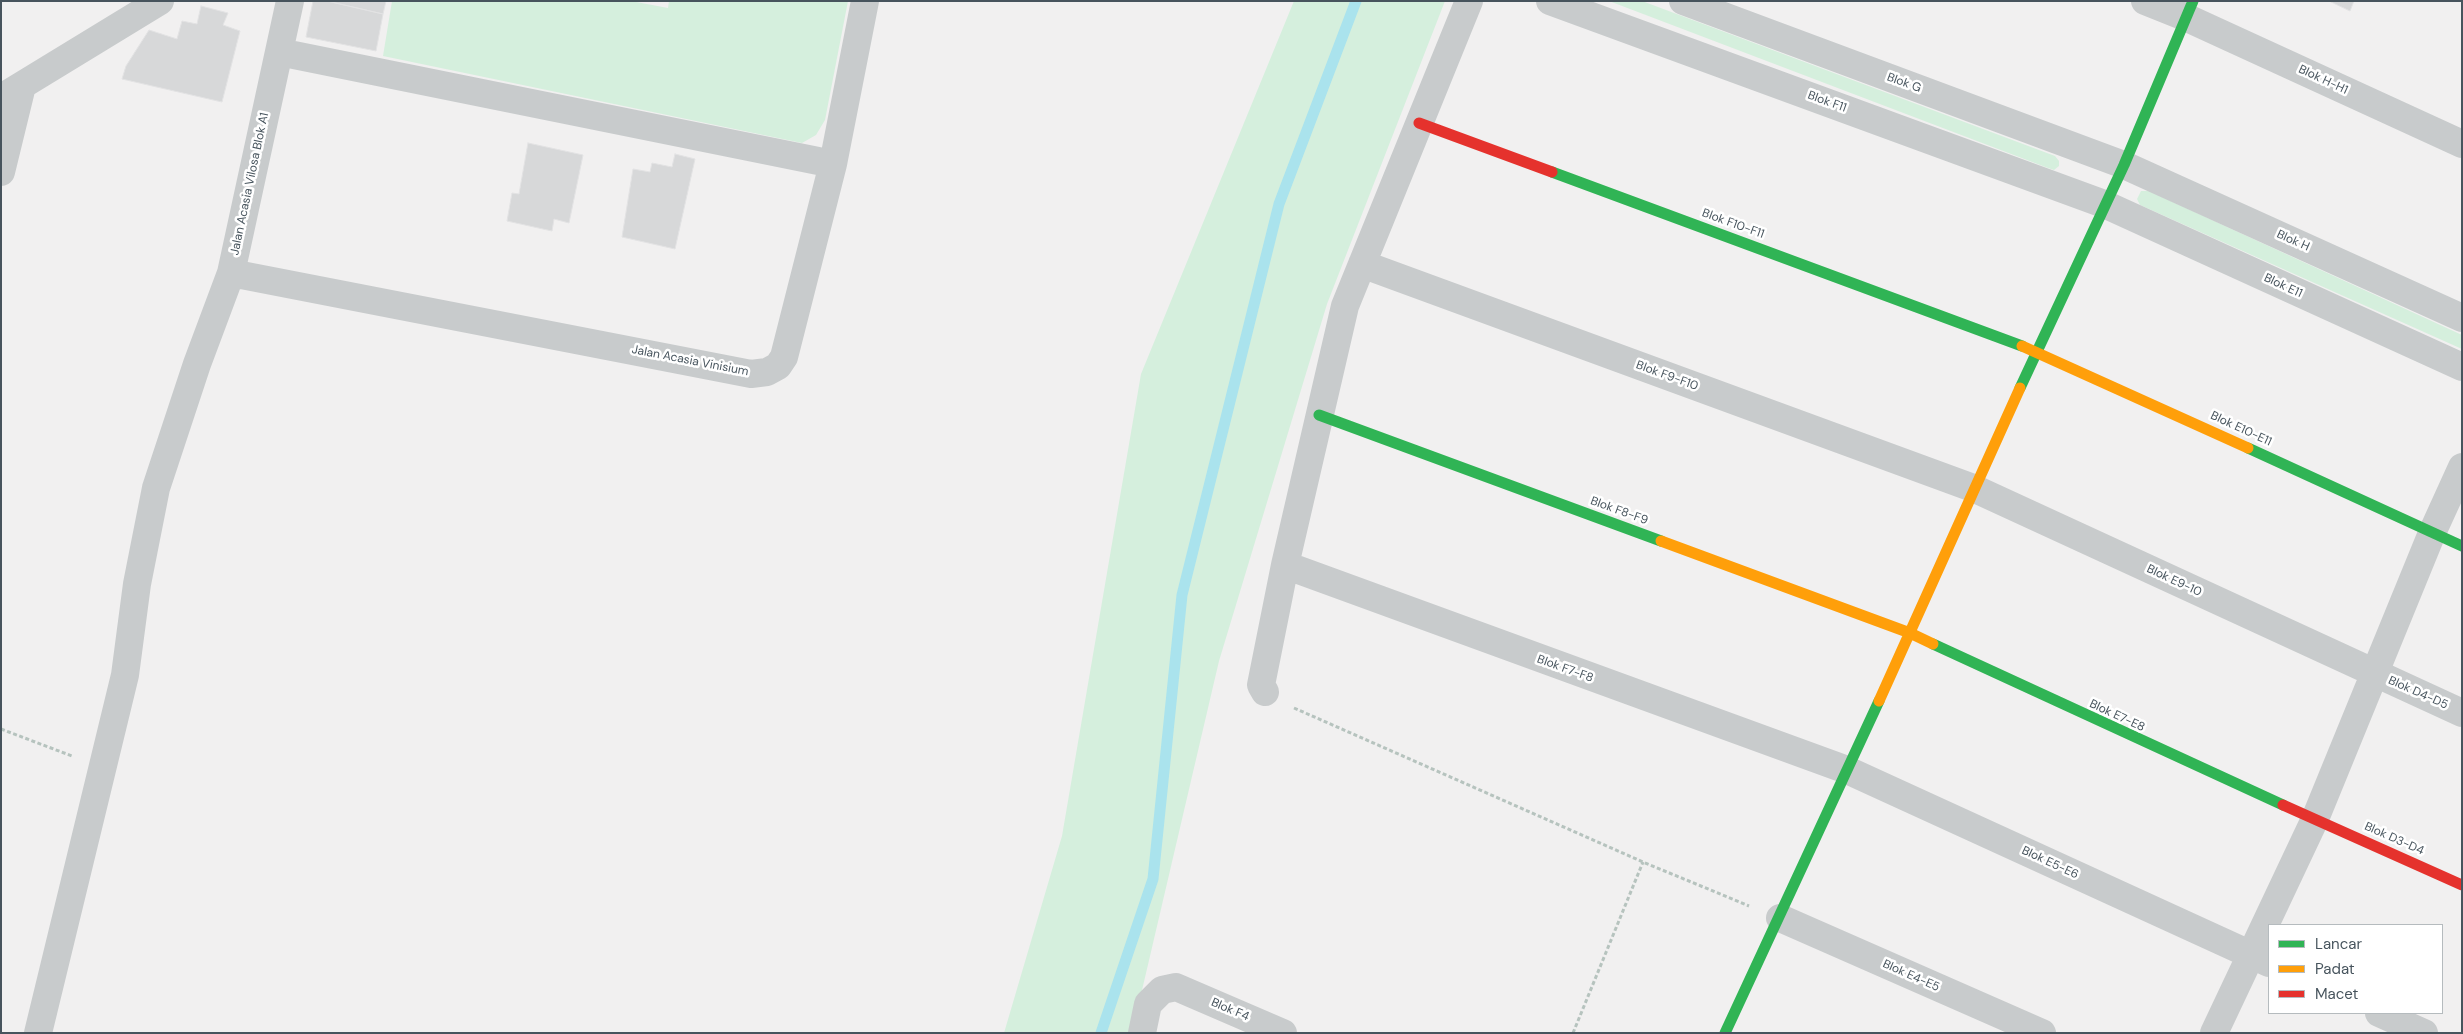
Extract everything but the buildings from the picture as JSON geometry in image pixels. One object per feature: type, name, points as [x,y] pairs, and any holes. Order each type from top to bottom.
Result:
[{"type":"street","points":[[1,172],[11,92],[160,1]]},
{"type":"street","name":"Jalan Acasia Vilosa Blok A1","points":[[38,1033],[125,675],[137,584],[156,488],[197,364],[231,274],[290,1]]},
{"type":"street","name":"Jalan Acasia Vinisium","points":[[231,274],[751,374],[767,372],[778,366],[784,357],[833,164],[865,1]]},
{"type":"street","points":[[1265,692],[1261,685],[1285,566],[1345,306],[1469,1]]},
{"type":"street","name":"Blok F11","points":[[1550,1],[2104,204]]},
{"type":"street","name":"Blok G","points":[[1683,1],[2124,165]]},
{"type":"street","name":"Blok H-H1","points":[[2145,1],[2189,9],[2462,144]]},
{"type":"street","points":[[1725,1033],[1780,918],[1910,633],[1973,488],[2038,351],[2104,204],[2124,165],[2189,9]]},
{"type":"street","points":[[278,52],[833,164]]},
{"type":"street","name":"Blok F10-F11","points":[[1419,124],[2038,351]]},
{"type":"street","name":"Blok H","points":[[2124,165],[2462,318]]},
{"type":"street","name":"Blok E11","points":[[2104,204],[2462,367]]},
{"type":"street","name":"Blok F9-F10","points":[[1362,264],[1973,488]]},
{"type":"street","name":"Blok E10-E11","points":[[2038,351],[2462,546]]},
{"type":"street","name":"Blok F8-F9","points":[[1319,414],[1910,633]]},
{"type":"street","points":[[2274,924],[2315,819],[2432,533],[2462,467]]},
{"type":"street","name":"Blok E9-10","points":[[1973,488],[2375,673]]},
{"type":"street","name":"Blok F7-F8","points":[[1285,566],[1847,770]]},
{"type":"street","name":"Blok E7-E8","points":[[1910,633],[2054,702],[2315,819]]},
{"type":"street","name":"Blok D4-D5","points":[[2375,673],[2462,712]]},
{"type":"street","name":"Blok E5-E6","points":[[1847,770],[2261,959]]},
{"type":"street","name":"Blok D3-D4","points":[[2315,819],[2462,885]]},
{"type":"street","name":"Blok E4-E5","points":[[1780,918],[2042,1033]]},
{"type":"street","points":[[2214,1033],[2261,959],[2268,941]]},
{"type":"street","name":"Blok F4","points":[[1142,1033],[1148,1004],[1162,990],[1176,987],[1283,1033]]},
{"type":"street","points":[[2382,1014],[2424,1033]]},
{"type":"path","points":[[1265,692],[1273,699],[1644,862],[1780,918]]},
{"type":"path","points":[[1,729],[102,768]]},
{"type":"path","points":[[1573,1033],[1644,862]]},
{"type":"green space","points":[[392,1],[631,1],[668,8],[669,1],[848,1],[825,120],[816,135],[802,143],[383,56]]},
{"type":"green space","points":[[1294,1],[1445,1],[1327,304],[1219,661],[1132,1033],[1004,1033],[1062,836],[1141,374]]},
{"type":"green space","points":[[1609,1],[1642,1],[2055,156],[2059,161],[2059,166],[2054,170],[2048,168]]},
{"type":"green space","points":[[2141,191],[2149,191],[2462,335],[2462,349],[2140,205],[2137,199]]},
{"type":"waterway","points":[[1101,1033],[1153,879],[1182,595],[1279,204],[1356,1]]},
{"type":"traffic: fast","points":[[2020,388],[2124,165],[2193,1]]},
{"type":"traffic: fast","points":[[1552,172],[2022,346]]},
{"type":"traffic: fast","points":[[1319,415],[1661,541]]},
{"type":"traffic: fast","points":[[2248,448],[2462,546]]},
{"type":"traffic: fast","points":[[1933,644],[2283,805]]},
{"type":"traffic: fast","points":[[1725,1033],[1879,701]]},
{"type":"traffic: slow","points":[[2022,346],[2248,448]]},
{"type":"traffic: slow","points":[[1879,701],[2020,388]]},
{"type":"traffic: slow","points":[[1661,541],[1910,633],[1933,644]]},
{"type":"traffic: jam","points":[[1419,123],[1552,172]]},
{"type":"traffic: jam","points":[[2283,805],[2462,885]]}]
